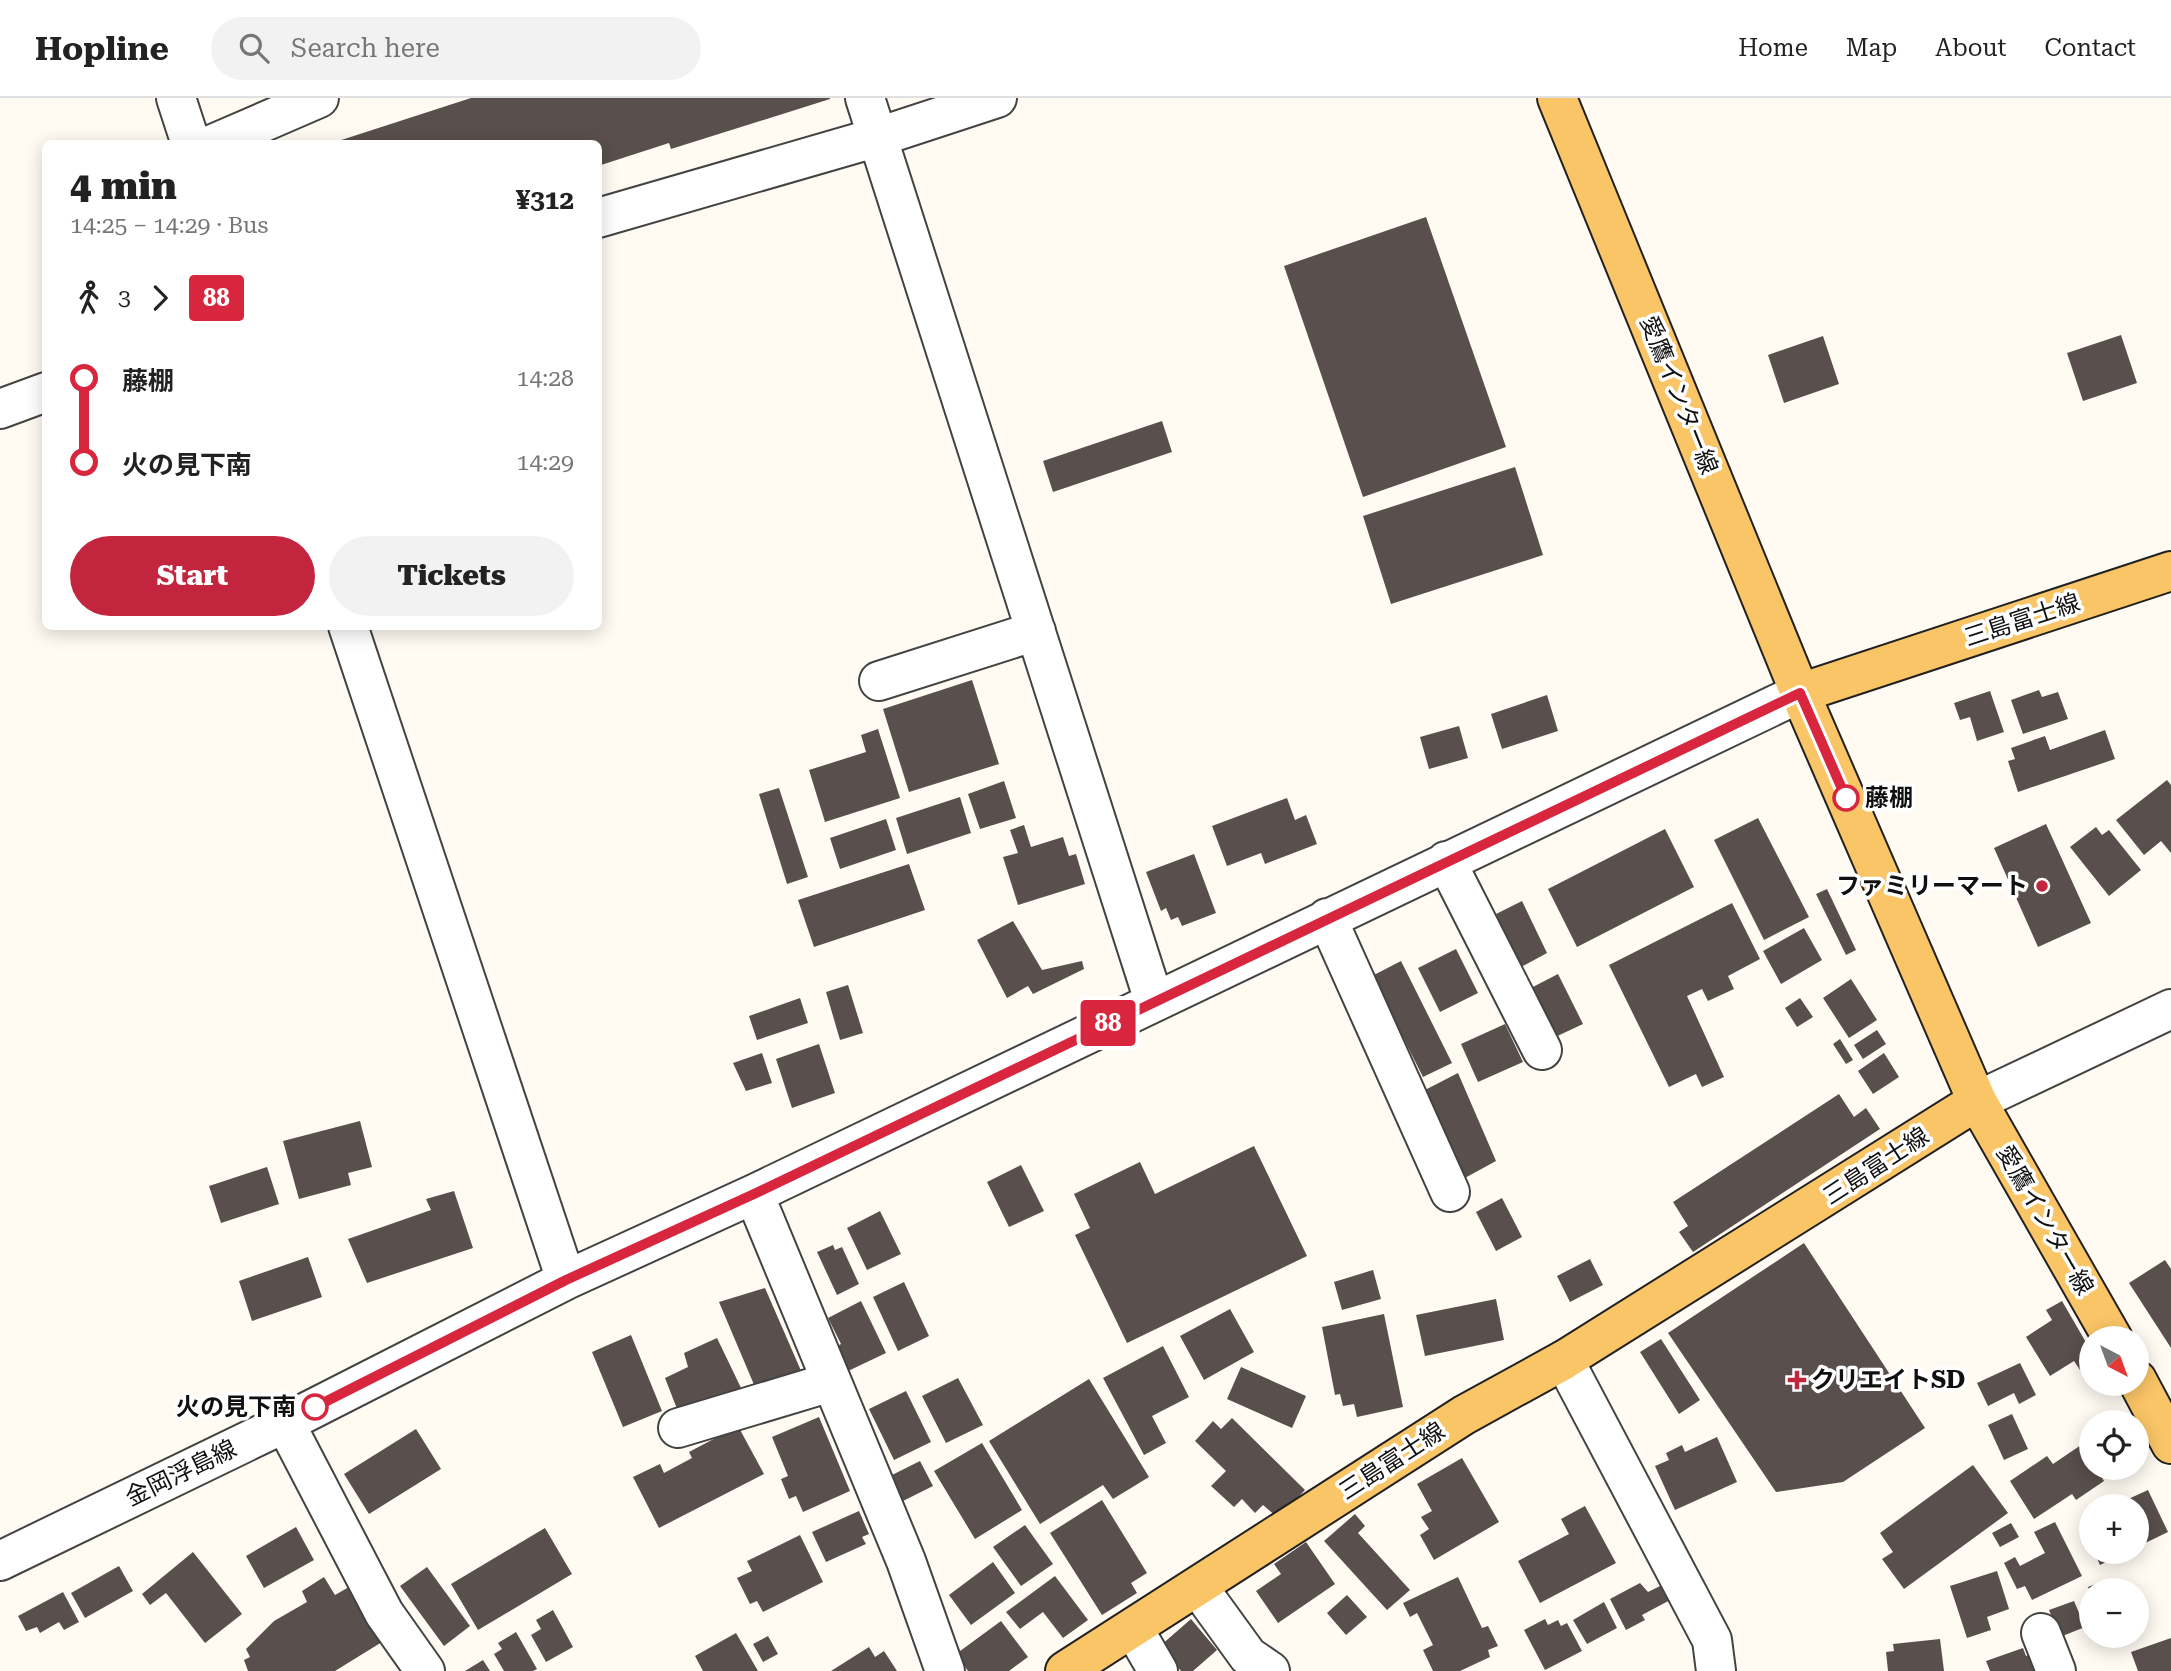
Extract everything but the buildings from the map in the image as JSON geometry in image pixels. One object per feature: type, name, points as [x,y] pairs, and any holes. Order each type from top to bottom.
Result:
[{"type":"main road","name":"愛鷹インター線","points":[[1557,98],[1800,693]]},
{"type":"main road","name":"三島富士線","points":[[1800,693],[2171,571]]},
{"type":"main road","points":[[1800,693],[1977,1101]]},
{"type":"main road","name":"愛鷹インター線","points":[[1977,1101],[2106,1326]]},
{"type":"main road","name":"三島富士線","points":[[1065,1671],[1464,1415],[1564,1360],[1977,1101]]},
{"type":"main road","points":[[2147,1396],[2168,1431]]},
{"type":"street","points":[[177,98],[190,140]]},
{"type":"street","points":[[222,140],[319,98]]},
{"type":"street","points":[[865,98],[1154,1001]]},
{"type":"street","points":[[602,217],[878,137],[997,98]]},
{"type":"street","points":[[0,409],[42,393]]},
{"type":"street","points":[[349,630],[566,1280]]},
{"type":"street","points":[[879,681],[1036,631]]},
{"type":"street","name":"金岡浮島線","points":[[0,1561],[285,1423],[566,1280],[754,1194],[1446,860],[1800,693]]},
{"type":"street","points":[[1446,860],[1542,1049]]},
{"type":"street","points":[[1327,918],[1450,1192]]},
{"type":"street","points":[[1977,1101],[2171,1009]]},
{"type":"street","points":[[754,1194],[906,1561],[945,1671]]},
{"type":"street","points":[[1564,1360],[1712,1640],[1716,1671]]},
{"type":"street","points":[[678,1428],[831,1382]]},
{"type":"street","points":[[285,1423],[384,1612],[425,1671]]},
{"type":"street","points":[[1198,1587],[1248,1656],[1270,1671]]},
{"type":"street","points":[[1132,1628],[1158,1671]]},
{"type":"street","points":[[2041,1633],[2056,1671]]},
{"type":"bus line","name":"88","points":[[315,1407],[566,1280],[754,1194],[1446,860],[1800,693],[1846,798]]},
{"type":"place","name":"藤棚","points":[[1846,798]]},
{"type":"place","name":"ファミリーマート","points":[[2042,886]]},
{"type":"place","name":"クリエイトSD","points":[[1797,1380]]},
{"type":"place","name":"火の見下南","points":[[315,1407]]}]
